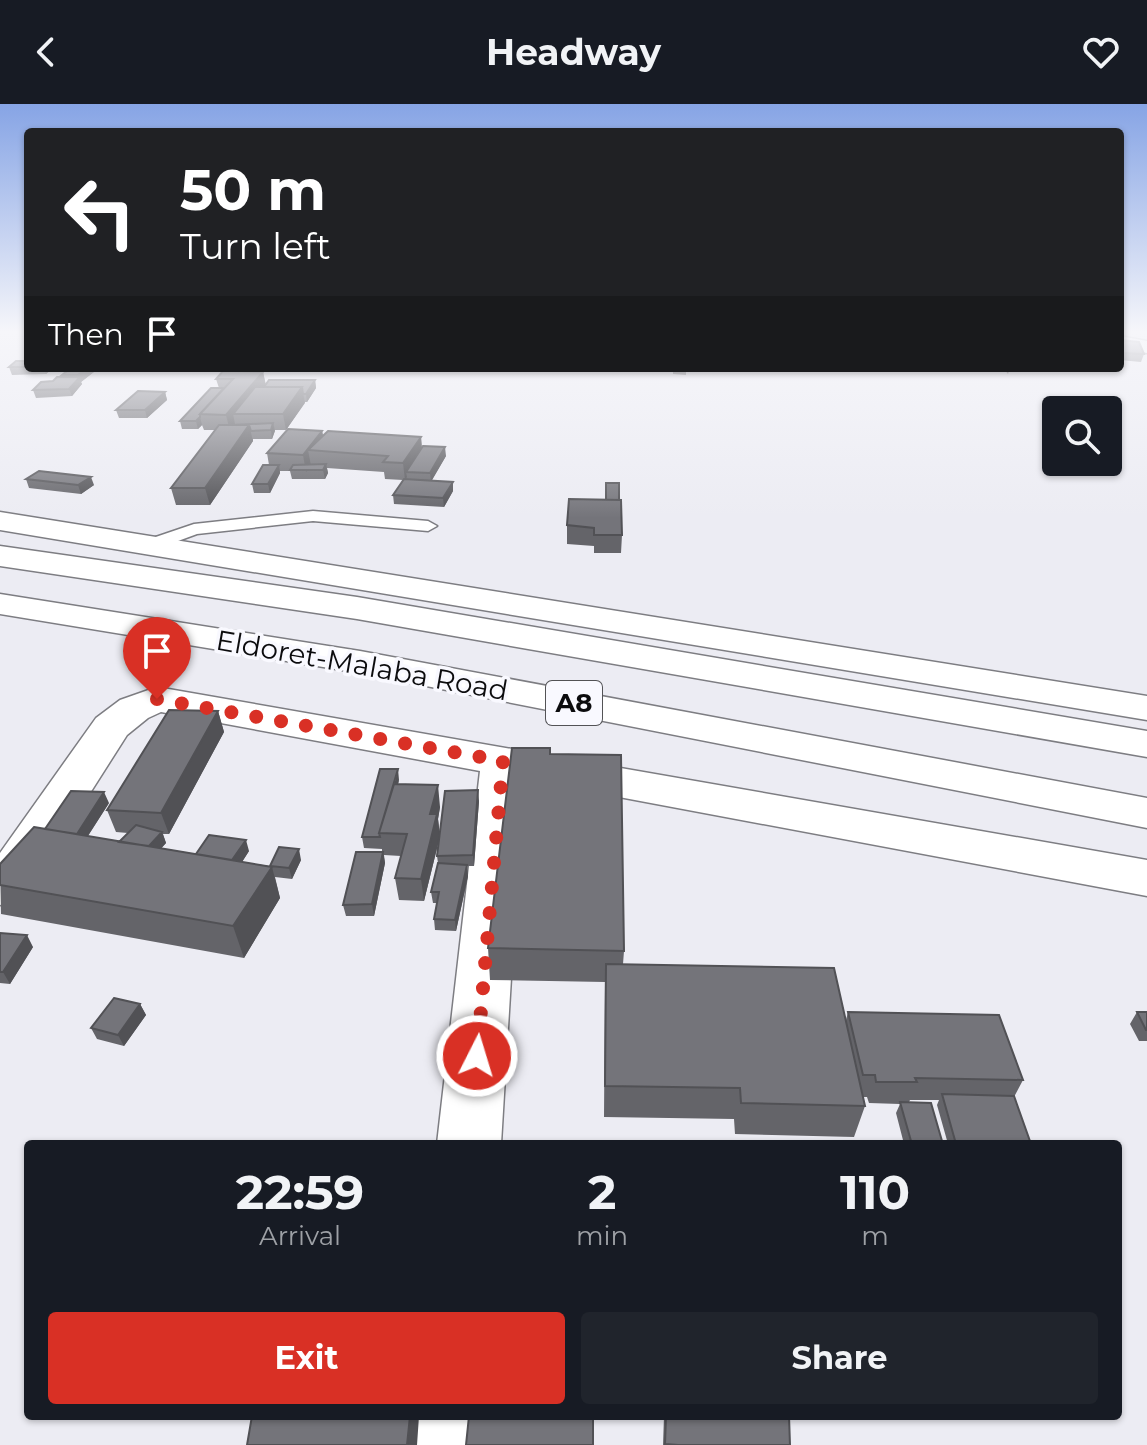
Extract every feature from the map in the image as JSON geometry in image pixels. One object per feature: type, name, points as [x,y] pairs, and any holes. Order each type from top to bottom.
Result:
[{"type":"main road","points":[[0,521],[1147,708]]},
{"type":"main road","name":"Eldoret-Malaba Road","points":[[0,556],[357,608],[1147,744]]},
{"type":"main road","points":[[300,570],[357,608]]},
{"type":"main road","name":"Eldoret-Malaba Road","points":[[0,604],[360,662],[1147,813]]},
{"type":"main road","points":[[0,887],[26,855],[111,727],[134,709],[157,699],[1147,878]]},
{"type":"main road","points":[[469,1140],[503,761]]},
{"type":"main road","points":[[442,1445],[445,1420]]},
{"type":"lane","points":[[148,546],[194,529],[313,516],[428,526]]},
{"type":"building","points":[[135,394],[163,394],[145,410],[116,410]]},
{"type":"building","points":[[206,394],[219,394],[196,421],[180,421]]},
{"type":"building","points":[[219,394],[244,394],[226,415],[200,414]]},
{"type":"building","points":[[250,394],[297,394],[283,414],[233,414]]},
{"type":"building","points":[[273,423],[271,430],[251,431],[249,425],[231,425]]},
{"type":"building","points":[[219,425],[249,425],[205,488],[171,488]]},
{"type":"building","points":[[288,429],[322,431],[303,455],[267,453]]},
{"type":"building","points":[[328,431],[421,437],[403,463],[383,462],[388,456],[308,450]]},
{"type":"building","points":[[423,446],[445,447],[430,473],[406,472]]},
{"type":"building","points":[[326,464],[323,470],[290,470],[293,465]]},
{"type":"building","points":[[263,465],[279,465],[268,484],[252,484]]},
{"type":"building","points":[[39,471],[91,477],[78,485],[26,479]]},
{"type":"building","points":[[404,479],[453,482],[443,498],[393,495]]},
{"type":"building","points":[[606,483],[619,483],[619,500],[606,500]]},
{"type":"building","points":[[569,499],[621,500],[622,535],[594,535],[594,528],[567,525]]},
{"type":"building","points":[[169,710],[218,711],[161,813],[107,810]]},
{"type":"building","points":[[512,748],[550,748],[550,754],[621,755],[624,951],[488,948]]},
{"type":"building","points":[[380,769],[398,769],[380,837],[362,837]]},
{"type":"building","points":[[394,784],[438,785],[430,814],[437,814],[421,879],[395,878],[407,834],[379,833]]},
{"type":"building","points":[[478,790],[473,855],[437,856],[445,791]]},
{"type":"building","points":[[71,791],[104,792],[77,834],[45,829]]},
{"type":"building","points":[[136,825],[162,832],[149,846],[119,842]]},
{"type":"building","points":[[34,827],[272,867],[233,926],[0,885],[0,864]]},
{"type":"building","points":[[209,835],[246,840],[232,860],[196,854]]},
{"type":"building","points":[[279,847],[299,849],[289,868],[270,866]]},
{"type":"building","points":[[356,852],[383,852],[372,904],[343,905]]},
{"type":"building","points":[[438,863],[467,865],[455,920],[434,919],[439,892],[431,892]]},
{"type":"building","points":[[0,933],[27,935],[3,972],[0,972]]},
{"type":"building","points":[[606,964],[834,968],[865,1106],[741,1103],[740,1088],[605,1086]]},
{"type":"building","points":[[114,998],[140,1004],[118,1035],[91,1028]]},
{"type":"building","points":[[848,1012],[999,1015],[1023,1080],[915,1078],[917,1082],[876,1082],[875,1075],[863,1075]]},
{"type":"building","points":[[1137,1012],[1147,1012],[1147,1030],[1146,1030]]},
{"type":"building","points":[[942,1094],[1014,1096],[1030,1140],[955,1140]]},
{"type":"building","points":[[900,1102],[931,1103],[942,1140],[911,1140]]},
{"type":"building","points":[[251,1420],[410,1420],[407,1445],[247,1445]]},
{"type":"building","points":[[469,1420],[593,1420],[593,1445],[466,1445]]},
{"type":"building","points":[[666,1420],[789,1420],[790,1445],[665,1444]]},
{"type":"route","points":[[157,699],[503,761],[477,1056]]}]
